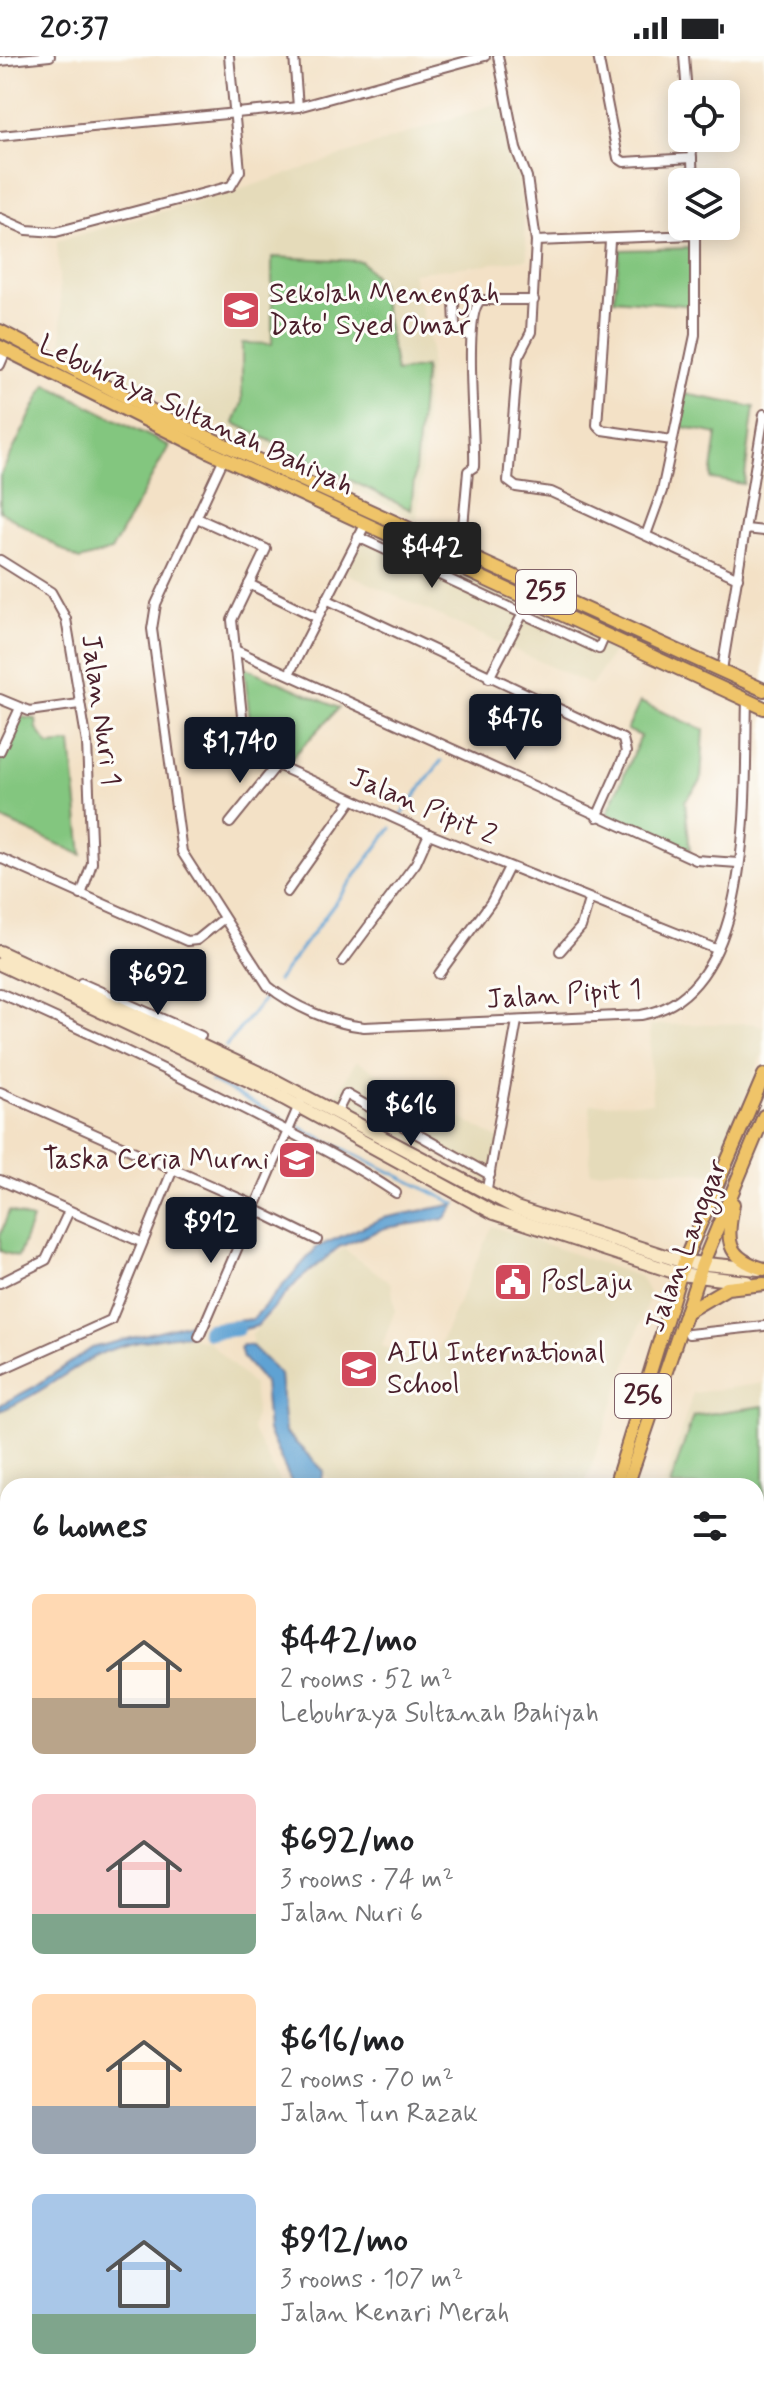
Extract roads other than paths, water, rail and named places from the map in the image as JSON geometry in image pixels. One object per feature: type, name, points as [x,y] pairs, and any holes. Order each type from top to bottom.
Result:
[{"type":"main road","name":"Lebuhraya Sultanah Bahiyah","points":[[0,331],[172,421],[764,690]]},
{"type":"main road","name":"Lebuhraya Sultanah Bahiyah","points":[[3,349],[224,458],[764,708]]},
{"type":"main road","points":[[691,674],[722,670],[742,698]]},
{"type":"main road","points":[[0,952],[188,1035],[494,1213],[682,1268],[764,1284]]},
{"type":"main road","points":[[0,964],[336,1114],[486,1195],[682,1268]]},
{"type":"main road","name":"Jalan Langgar","points":[[617,1478],[682,1268],[764,1075]]},
{"type":"main road","name":"Jalan Langgar","points":[[630,1478],[699,1272],[737,1181],[757,1146],[764,1116]]},
{"type":"main road","points":[[737,1181],[728,1236],[731,1246],[746,1264],[764,1269]]},
{"type":"main road","points":[[699,1272],[764,1269]]},
{"type":"main road","points":[[686,1312],[727,1288],[764,1284]]},
{"type":"street","points":[[0,61],[50,56]]},
{"type":"street","points":[[0,218],[27,230],[56,232],[231,186],[240,171],[229,56]]},
{"type":"street","points":[[294,56],[298,107]]},
{"type":"street","points":[[0,136],[298,107],[485,56]]},
{"type":"street","points":[[498,56],[516,149],[527,177],[536,241],[531,332],[518,357],[508,481],[516,487],[551,492],[738,578]]},
{"type":"street","points":[[598,56],[618,158],[624,162],[692,158]]},
{"type":"street","points":[[684,56],[686,80]]},
{"type":"street","points":[[692,152],[692,168]]},
{"type":"street","points":[[536,241],[610,241],[668,234]]},
{"type":"street","points":[[646,535],[662,491],[695,335],[695,240]]},
{"type":"street","points":[[610,241],[597,425],[602,430],[672,440]]},
{"type":"street","points":[[455,551],[462,538],[468,471],[474,467],[471,337],[476,302],[534,300]]},
{"type":"street","points":[[454,301],[455,326],[471,337]]},
{"type":"street","points":[[0,365],[3,349]]},
{"type":"street","points":[[722,670],[761,449],[764,414]]},
{"type":"street","name":"Jalan Pipit 1","points":[[224,458],[156,604],[152,629],[182,852],[223,919],[275,992],[342,1023],[373,1027],[641,1015],[662,1010],[690,990],[716,949],[733,909],[738,863],[742,698]]},
{"type":"street","name":"Jalan Pipit 2","points":[[197,518],[266,549],[232,620],[245,745],[251,753],[429,834],[716,949]]},
{"type":"street","points":[[289,674],[366,523]]},
{"type":"street","points":[[746,529],[764,531]]},
{"type":"street","points":[[358,537],[599,649],[605,635]]},
{"type":"street","name":"Jalan Nuri 1","points":[[0,560],[31,577],[58,600],[66,619],[87,743],[92,863],[81,895]]},
{"type":"street","points":[[249,584],[316,617]]},
{"type":"street","points":[[326,599],[623,739],[626,752],[597,817]]},
{"type":"street","points":[[489,678],[530,600]]},
{"type":"street","points":[[235,650],[696,860],[738,863]]},
{"type":"street","points":[[0,699],[35,711],[79,704]]},
{"type":"street","points":[[0,751],[20,708]]},
{"type":"street","points":[[230,823],[276,766]]},
{"type":"street","points":[[287,892],[352,800]]},
{"type":"street","points":[[343,961],[416,863],[429,834]]},
{"type":"street","points":[[0,858],[187,941],[197,940],[223,919]]},
{"type":"street","points":[[439,974],[492,901],[509,867]]},
{"type":"street","points":[[560,951],[581,927],[589,900]]},
{"type":"street","points":[[0,946],[188,1035],[201,1036]]},
{"type":"street","points":[[0,993],[92,1033],[287,1131],[363,1170],[396,1193]]},
{"type":"street","points":[[486,1195],[517,1021]]},
{"type":"street","points":[[0,1092],[173,1169],[317,1240]]},
{"type":"street","points":[[336,1114],[346,1094],[490,1175]]},
{"type":"street","points":[[199,1337],[301,1100]]},
{"type":"street","points":[[0,1370],[111,1320],[173,1169]]},
{"type":"street","points":[[0,1180],[141,1242]]},
{"type":"street","points":[[0,1283],[46,1260],[69,1211]]},
{"type":"street","points":[[689,1334],[764,1326]]},
{"type":"water","points":[[456,1204],[445,1219],[385,1228],[339,1247],[298,1281],[257,1326],[215,1336],[217,1323],[253,1319],[317,1247],[383,1218]]},
{"type":"water","points":[[190,1323],[190,1335],[143,1341],[107,1351],[0,1411],[0,1405],[34,1387],[92,1348]]},
{"type":"water","points":[[252,1346],[280,1374],[285,1432],[324,1471],[322,1478],[289,1478],[268,1431],[264,1382],[243,1358],[240,1347]]},
{"type":"waterway","points":[[401,815],[441,761]]},
{"type":"waterway","points":[[277,981],[391,828]]},
{"type":"waterway","points":[[226,1046],[264,999]]},
{"type":"waterway","points":[[211,1081],[284,1119]]},
{"type":"waterway","points":[[295,1125],[456,1204]]},
{"type":"waterway","points":[[209,1331],[237,1328]]},
{"type":"place","name":"Sekolah Menengah Dato' Syed Omar","points":[[241,310]]},
{"type":"place","name":"Taska Ceria Murni","points":[[297,1160]]},
{"type":"place","name":"PosLaju","points":[[513,1282]]},
{"type":"place","name":"AIU International School","points":[[359,1369]]}]
